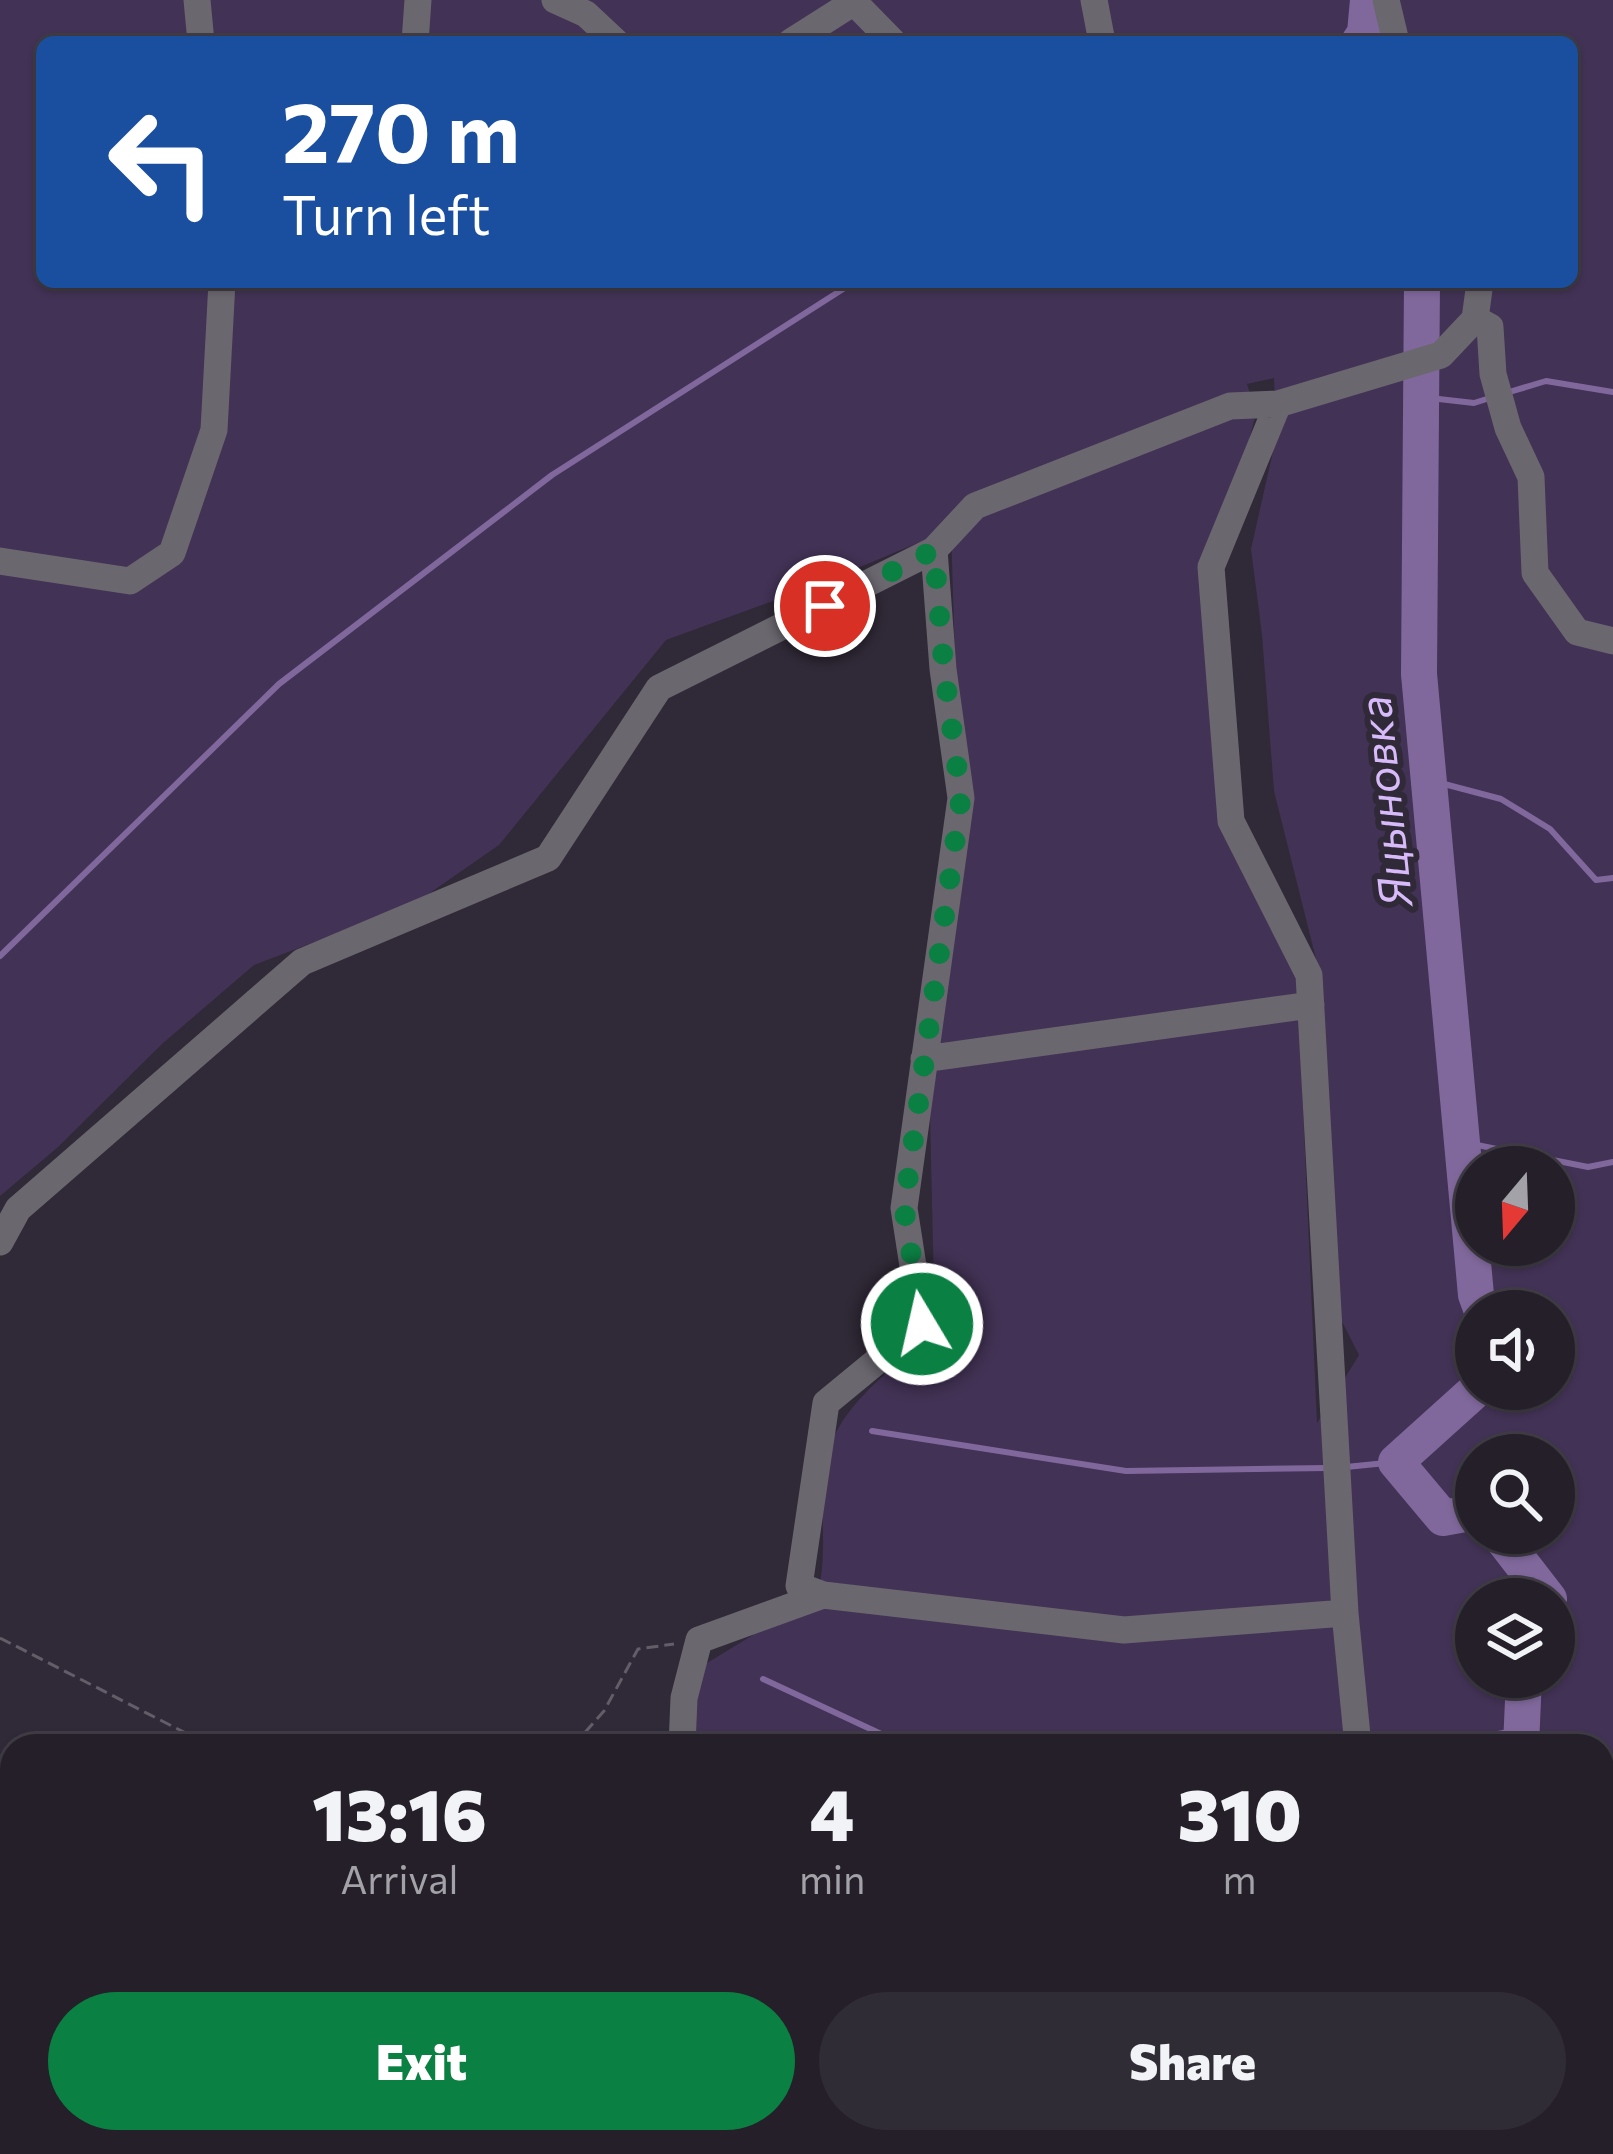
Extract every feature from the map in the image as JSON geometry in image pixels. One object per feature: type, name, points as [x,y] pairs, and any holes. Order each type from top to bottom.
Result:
[{"type":"lane","points":[[197,0],[200,36]]},
{"type":"lane","points":[[415,36],[418,0]]},
{"type":"lane","points":[[555,0],[598,7],[613,36]]},
{"type":"lane","points":[[1094,0],[1101,36]]},
{"type":"lane","points":[[1386,0],[1395,36]]},
{"type":"lane","points":[[800,36],[854,1],[887,36]]},
{"type":"lane","points":[[0,560],[130,581],[172,553],[214,430],[222,288]]},
{"type":"lane","points":[[0,1242],[18,1209],[302,962],[548,858],[659,688],[934,550],[975,506],[1230,406],[1278,404],[1441,355],[1475,319],[1479,288]]},
{"type":"lane","points":[[1475,319],[1490,327],[1499,395],[1531,477],[1535,572],[1577,632],[1613,641]]},
{"type":"lane","points":[[1278,404],[1211,567],[1231,821],[1309,975],[1345,1612],[1357,1734]]},
{"type":"lane","points":[[934,550],[961,798],[904,1208],[922,1324],[826,1403],[800,1586],[823,1595],[1124,1630],[1345,1612]]},
{"type":"lane","points":[[923,1059],[1311,1005]]},
{"type":"lane","points":[[682,1734],[684,1697],[699,1640],[823,1595]]},
{"type":"path","points":[[0,1638],[188,1734]]},
{"type":"path","points":[[584,1734],[604,1711],[638,1649],[699,1640]]},
{"type":"shaded area","points":[[0,0],[1613,0],[1613,1734],[695,1734],[694,1671],[817,1596],[823,1551],[823,1475],[837,1431],[864,1394],[935,1332],[930,1115],[956,693],[951,529],[666,640],[499,845],[414,904],[254,965],[162,1044],[57,1148],[0,1196]],"holes":[[[1274,378],[1276,438],[1251,549],[1274,791],[1317,963],[1333,1304],[1359,1355],[1317,1423],[1297,973],[1247,846],[1225,700],[1221,551],[1256,413],[1247,384]]]},
{"type":"waterway","name":"Яцыновка","points":[[1363,36],[1368,0]]},
{"type":"waterway","points":[[0,956],[279,684],[552,475],[845,288]]},
{"type":"waterway","name":"Яцыновка","points":[[1422,288],[1419,674],[1476,1290]]},
{"type":"waterway","points":[[1506,393],[1546,381],[1613,392]]},
{"type":"waterway","points":[[1421,397],[1474,403],[1493,397]]},
{"type":"waterway","points":[[1429,780],[1501,799],[1550,829],[1596,880],[1613,878]]},
{"type":"waterway","points":[[1462,1142],[1588,1167],[1613,1162]]},
{"type":"waterway","name":"Яцыновка","points":[[1455,1409],[1396,1462],[1443,1518],[1455,1516]]},
{"type":"waterway","points":[[872,1431],[1126,1471],[1327,1468]]},
{"type":"waterway","points":[[1346,1467],[1396,1462]]},
{"type":"waterway","name":"Яцыновка","points":[[1514,1554],[1533,1578]]},
{"type":"waterway","points":[[763,1679],[881,1734]]},
{"type":"waterway","name":"Яцыновка","points":[[1522,1734],[1523,1698]]},
{"type":"waterway","points":[[1498,1734],[1524,1729]]},
{"type":"route","points":[[825,606],[934,550],[961,798],[904,1208],[922,1324]]}]
